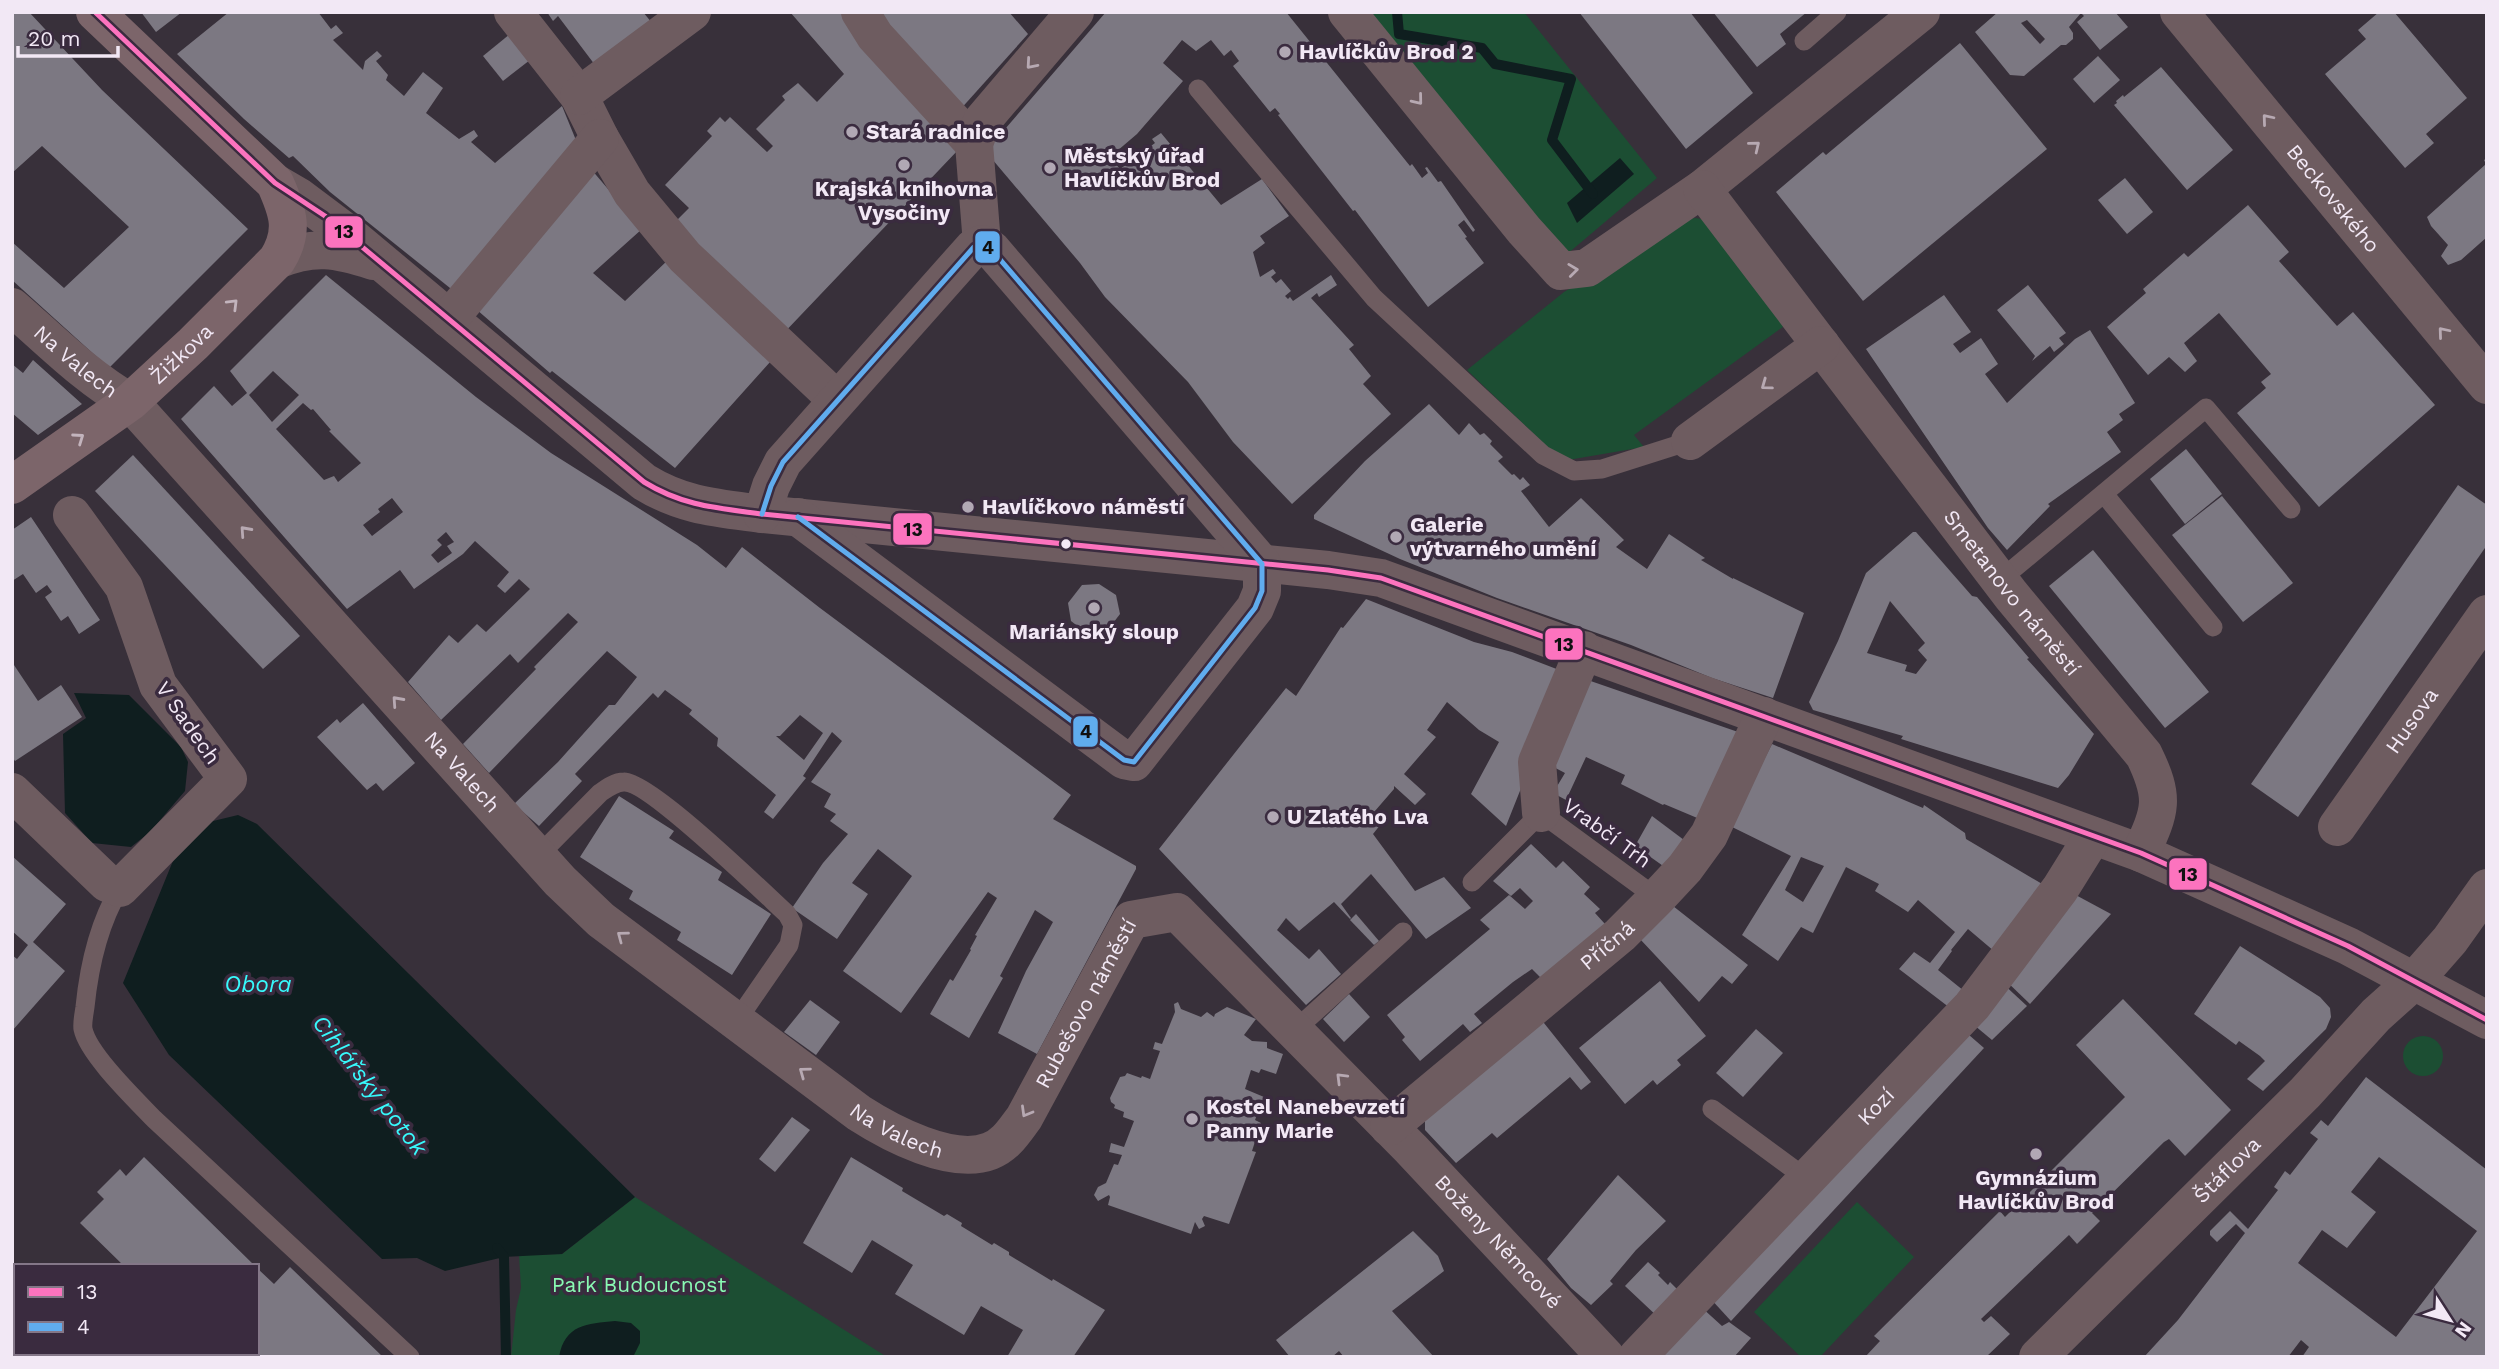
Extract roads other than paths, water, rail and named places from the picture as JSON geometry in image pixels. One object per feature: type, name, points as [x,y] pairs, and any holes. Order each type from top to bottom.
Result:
[{"type":"main road","points":[[94,12],[275,183]]},
{"type":"main road","name":"Žižkova","points":[[12,485],[130,402],[277,260],[288,235],[288,215],[275,183]]},
{"type":"street","points":[[513,12],[579,96],[632,193],[685,257],[837,400]]},
{"type":"street","points":[[579,96],[692,12]]},
{"type":"street","points":[[860,12],[875,36],[975,144]]},
{"type":"street","points":[[982,244],[975,144],[982,121],[1075,12]]},
{"type":"street","points":[[1347,12],[1524,230],[1561,271],[1587,268],[1702,189],[1921,12]]},
{"type":"street","name":"Beckovského","points":[[2179,12],[2487,385]]},
{"type":"street","points":[[449,319],[600,138]]},
{"type":"street","points":[[275,183],[325,216],[644,482],[664,495],[686,503],[780,516],[1328,569],[1381,578],[2141,853],[2348,946],[2487,1020]]},
{"type":"street","name":"Smetanovo náměstí","points":[[1702,189],[2000,580],[2144,755],[2155,779],[2159,802],[2154,824],[2141,853]]},
{"type":"street","points":[[982,244],[1000,259],[1262,564],[1262,591],[1255,608],[1134,762],[1124,760],[780,516],[771,486],[783,462],[837,400],[974,247],[982,244]]},
{"type":"street","points":[[277,260],[298,251],[325,249],[385,265]]},
{"type":"street","name":"Na Valech","points":[[12,307],[108,390],[130,402],[537,857],[600,920],[879,1126],[939,1150],[976,1155]]},
{"type":"street","points":[[1690,441],[1821,345]]},
{"type":"street","name":"V Sadech","points":[[72,515],[124,587],[158,685],[228,779],[120,888]]},
{"type":"street","name":"Husova","points":[[2337,827],[2487,614]]},
{"type":"street","points":[[1541,813],[1537,761],[1584,650]]},
{"type":"street","name":"Příčná","points":[[1389,1127],[1620,935],[1685,868],[1709,835],[1764,716]]},
{"type":"street","points":[[12,792],[107,883],[120,888]]},
{"type":"street","name":"Kozí","points":[[1637,1357],[1972,1006],[2060,889],[2093,836]]},
{"type":"street","points":[[2414,981],[2450,940],[2487,888]]},
{"type":"street","name":"Rubešovo náměstí","points":[[976,1155],[992,1151],[1009,1139],[1024,1118],[1131,920],[1177,912],[1389,1127]]},
{"type":"street","name":"Štáflova","points":[[2038,1357],[2305,1093],[2376,1014],[2414,981]]},
{"type":"street","name":"Boženy Němcové","points":[[1389,1127],[1606,1357]]},
{"type":"lane","points":[[1804,41],[1837,12]]},
{"type":"lane","points":[[1198,89],[1374,298],[1543,455],[1574,471],[1602,469],[1690,441]]},
{"type":"lane","points":[[2000,580],[2206,408],[2291,509]]},
{"type":"lane","points":[[2104,494],[2213,627]]},
{"type":"lane","points":[[537,857],[600,793],[625,781],[637,785],[687,822],[787,914],[793,925],[789,945],[736,1022]]},
{"type":"lane","name":"Vrabčí Trh","points":[[1472,882],[1541,813],[1657,898]]},
{"type":"lane","points":[[120,888],[109,906],[88,980],[83,1029],[96,1053],[117,1081],[154,1119],[410,1357]]},
{"type":"lane","points":[[1294,1031],[1403,932]]},
{"type":"lane","points":[[1712,1109],[1807,1179]]},
{"type":"water","points":[[1620,158],[1634,174],[1577,223],[1567,203]]},
{"type":"water","points":[[74,693],[129,695],[181,747],[188,762],[185,791],[150,832],[131,847],[92,843],[65,813],[63,734],[86,718]]},
{"type":"water","name":"Obora","points":[[238,815],[257,824],[635,1197],[562,1254],[504,1257],[445,1271],[417,1258],[382,1259],[169,1055],[123,983],[175,856],[209,822]]},
{"type":"water","points":[[615,1321],[631,1323],[640,1331],[640,1343],[633,1357],[559,1357],[566,1338],[572,1332],[587,1325]]},
{"type":"waterway","points":[[1397,12],[1399,34],[1482,48],[1495,64],[1571,79],[1552,140],[1593,194]]},
{"type":"waterway","name":"Cihlářský potok","points":[[497,1248],[504,1257],[506,1357]]},
{"type":"place","name":"Havlíčkův Brod 2","points":[[1285,52]]},
{"type":"place","name":"Stará radnice","points":[[852,132]]},
{"type":"place","name":"Krajská knihovna Vysočiny","points":[[904,165]]},
{"type":"place","name":"Městský úřad Havlíčkův Brod","points":[[1050,168]]},
{"type":"place","name":"Havlíčkovo náměstí","points":[[968,507]]},
{"type":"place","name":"Galerie výtvarného umění","points":[[1396,537]]},
{"type":"place","name":"Mariánský sloup","points":[[1094,608]]},
{"type":"place","name":"U Zlatého Lva","points":[[1273,817]]},
{"type":"place","name":"Kostel Nanebevzetí Panny Marie","points":[[1192,1119]]},
{"type":"place","name":"Gymnázium Havlíčkův Brod","points":[[2036,1154]]},
{"type":"park label","name":"Park Budoucnost","points":[[639,1285]]}]
